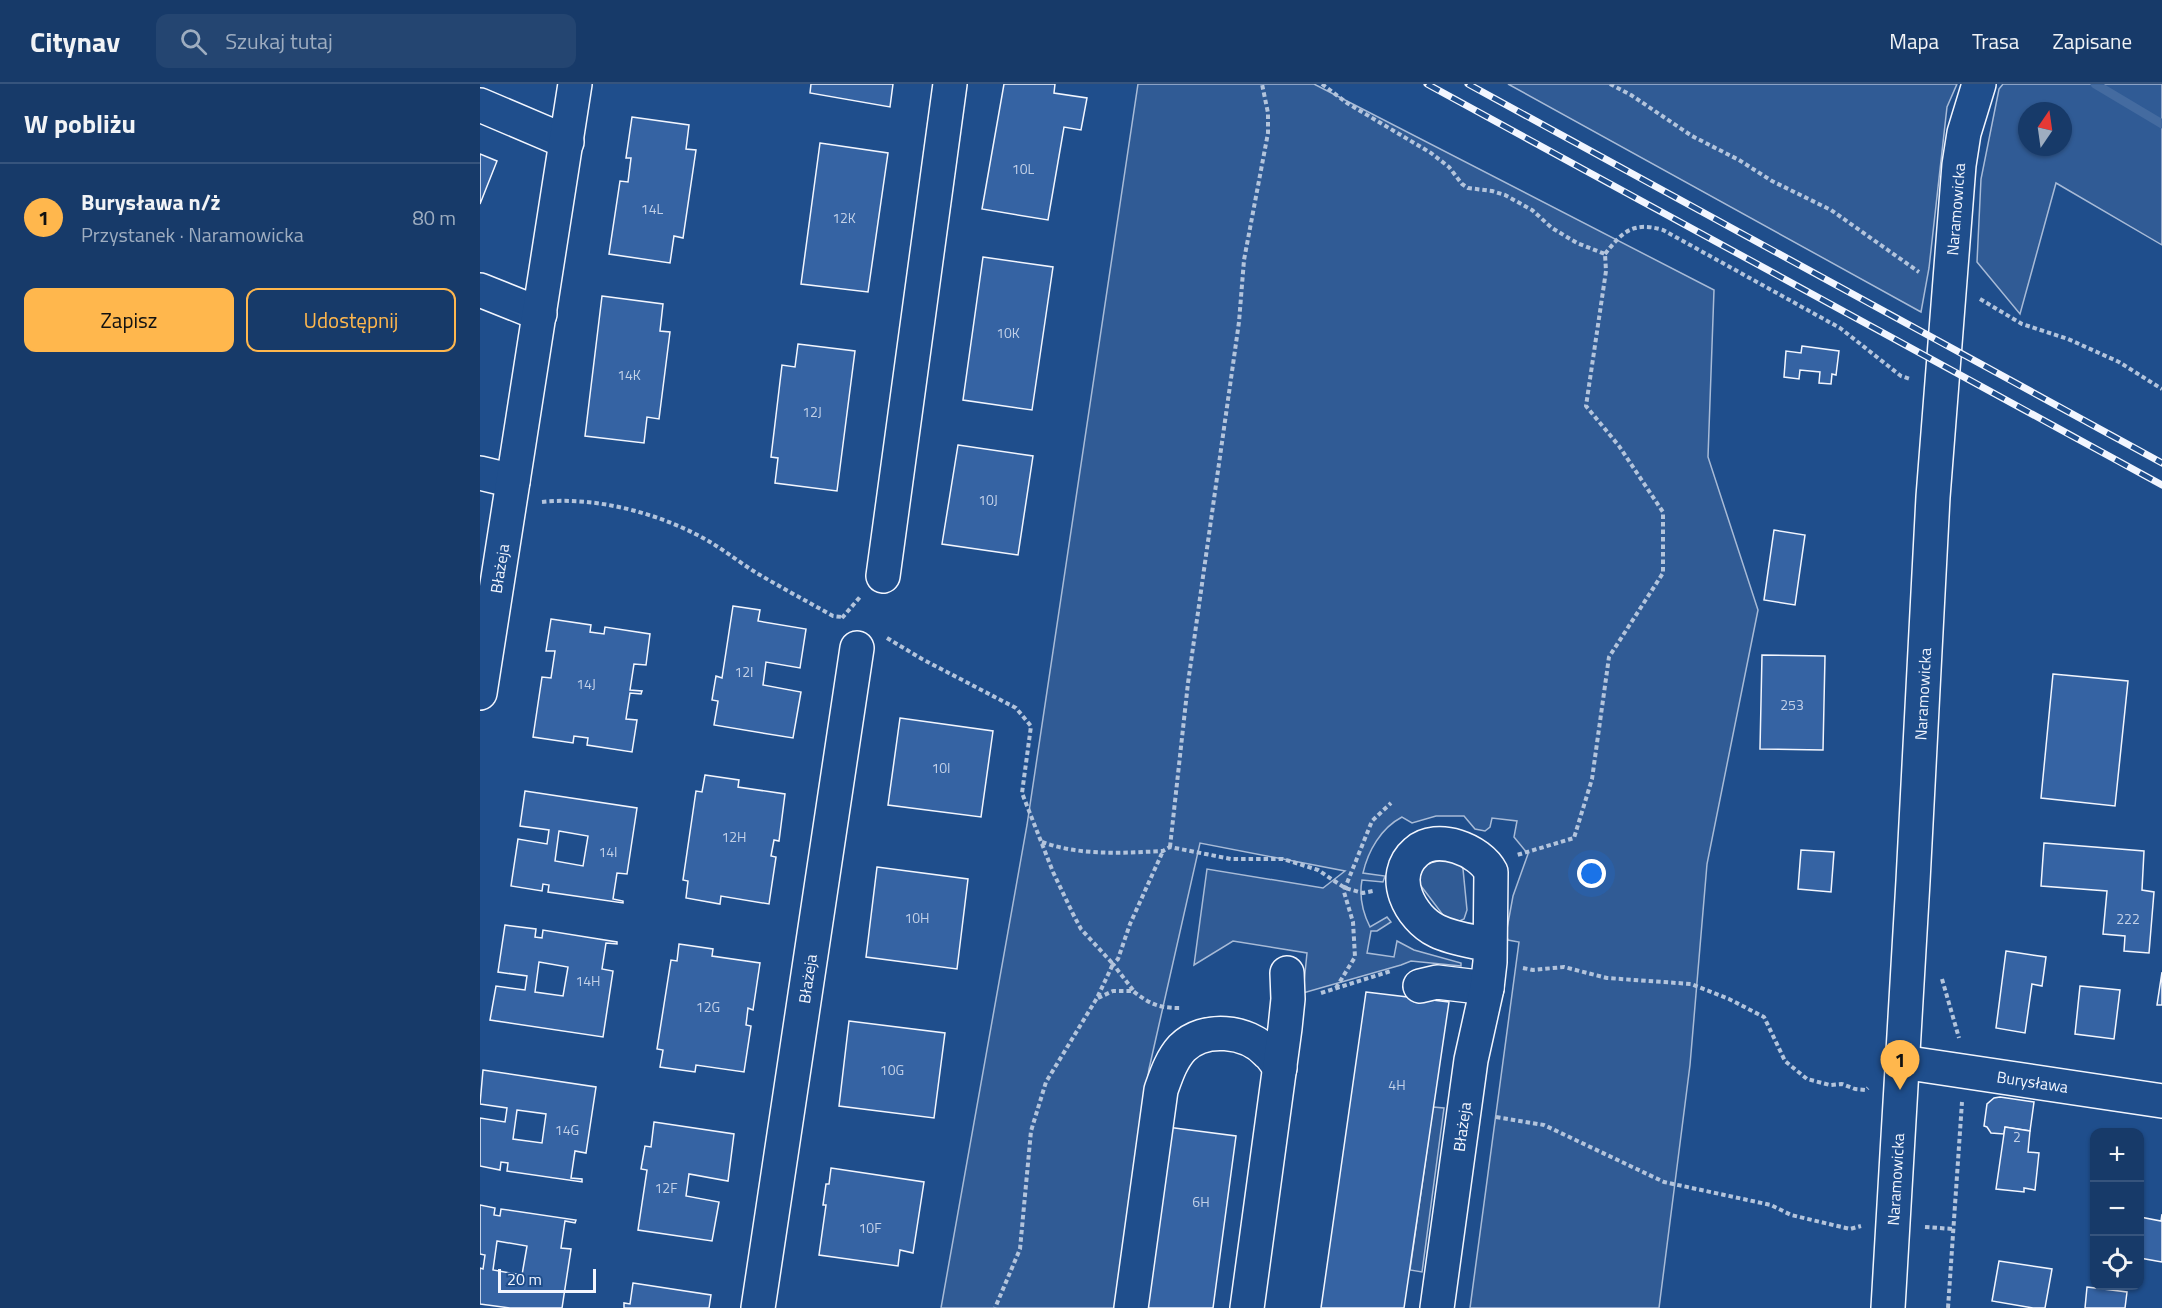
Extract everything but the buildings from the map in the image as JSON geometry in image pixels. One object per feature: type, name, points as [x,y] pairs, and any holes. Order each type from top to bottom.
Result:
[{"type":"street","name":"Błażeja","points":[[480,693],[575,84]]},
{"type":"street","points":[[883,576],[950,84]]},
{"type":"street","name":"Naramowicka","points":[[1888,1308],[1941,388],[1959,165],[1964,134],[1979,84]]},
{"type":"street","points":[[480,105],[567,142]]},
{"type":"street","points":[[480,290],[540,314]]},
{"type":"street","points":[[480,473],[513,481]]},
{"type":"street","name":"Błażeja","points":[[758,1308],[864,635]]},
{"type":"street","points":[[1486,864],[1477,855],[1464,848],[1452,845],[1427,846],[1416,851],[1409,861],[1404,872],[1404,886],[1405,897],[1412,910],[1424,923],[1450,936],[1489,965]]},
{"type":"street","name":"Błażeja","points":[[1437,1308],[1463,1112],[1489,965],[1491,873],[1486,864]]},
{"type":"street","points":[[1409,977],[1437,982],[1489,965]]},
{"type":"street","points":[[1247,1308],[1280,1068],[1288,986]]},
{"type":"street","points":[[1131,1308],[1161,1090],[1169,1066],[1182,1048],[1198,1037],[1216,1033],[1234,1035],[1251,1041],[1267,1051],[1280,1068]]},
{"type":"street","name":"Burysława","points":[[1902,1062],[2162,1101]]},
{"type":"path","points":[[1170,847],[1205,559],[1239,322],[1244,260],[1268,133],[1268,113],[1262,84]]},
{"type":"path","points":[[1322,84],[1347,103],[1431,153],[1449,167],[1462,184],[1476,190],[1505,195],[1532,210],[1552,228],[1577,243],[1605,255]]},
{"type":"path","points":[[1610,84],[1631,95],[1692,136],[1739,160],[1772,181],[1831,210],[1929,279],[1971,294],[2022,324],[2068,339],[2119,362],[2162,389]]},
{"type":"path","points":[[1486,864],[1574,838],[1592,779],[1609,657],[1664,573],[1663,512],[1619,446],[1586,406],[1606,272],[1605,255],[1617,238],[1631,228],[1647,225],[1663,230],[1840,328],[1902,376],[1941,388]]},
{"type":"path","points":[[513,481],[539,503],[561,500],[608,505],[644,513],[664,521],[709,541],[758,574],[832,616],[842,617],[864,635]]},
{"type":"path","points":[[883,576],[866,590],[842,617],[838,625],[922,659],[1016,708],[1031,726],[1022,793],[1053,872],[1081,929],[1113,964],[1133,991]]},
{"type":"path","points":[[1336,988],[1355,957],[1353,922],[1344,892],[1345,888],[1372,821],[1391,803]]},
{"type":"path","points":[[1041,842],[1084,852],[1163,851],[1170,847],[1231,859],[1283,859],[1318,870],[1345,888],[1363,893],[1404,886]]},
{"type":"path","points":[[995,1308],[1020,1249],[1031,1131],[1046,1082],[1118,959],[1130,924],[1163,851]]},
{"type":"path","points":[[1489,965],[1533,970],[1564,967],[1607,978],[1691,984],[1730,999],[1764,1017],[1785,1061],[1807,1079],[1830,1085],[1842,1084],[1854,1089],[1866,1090],[1902,1062]]},
{"type":"path","points":[[1288,986],[1302,999],[1336,988],[1409,977]]},
{"type":"path","points":[[1948,1308],[1964,1071]]},
{"type":"path","points":[[1463,1112],[1544,1125],[1664,1182],[1771,1204],[1791,1215],[1850,1229],[1874,1223],[1953,1229]]},
{"type":"shaded area","points":[[1138,84],[1314,84],[1714,290],[1708,457],[1758,610],[1707,864],[1690,1065],[1659,1308],[1470,1308],[1519,942],[1508,940],[1506,934],[1513,896],[1528,854],[1514,837],[1517,821],[1492,818],[1490,827],[1485,831],[1475,829],[1464,816],[1436,816],[1412,823],[1402,817],[1388,827],[1376,841],[1363,873],[1385,876],[1383,882],[1362,880],[1361,898],[1370,927],[1387,917],[1391,922],[1377,931],[1371,931],[1367,953],[1394,957],[1397,941],[1414,950],[1461,963],[1461,966],[1411,961],[1303,993],[1307,953],[1233,941],[1194,965],[1207,869],[1323,888],[1345,871],[1200,843],[1149,1069],[1116,1308],[941,1308],[1027,825]]},
{"type":"shaded area","points":[[1508,84],[1957,84],[1947,107],[1929,268],[1921,312]]},
{"type":"shaded area","points":[[2003,84],[2162,84],[2162,245],[2056,183],[2020,314],[1977,262],[1981,179],[1999,89]]},
{"type":"shaded area","points":[[1439,857],[1461,864],[1463,869],[1467,910],[1464,919],[1455,923],[1446,919],[1418,882],[1424,865]]},
{"type":"shaded area","points":[[1433,1107],[1444,1108],[1422,1272],[1410,1270]]},
{"type":"waterway","points":[[2095,84],[2162,124]]},
{"type":"railway","points":[[1427,84],[2162,485]]},
{"type":"railway","points":[[1468,84],[2162,463]]},
{"type":"place","name":"Burysława n/ż","points":[[1900,1090]]}]
